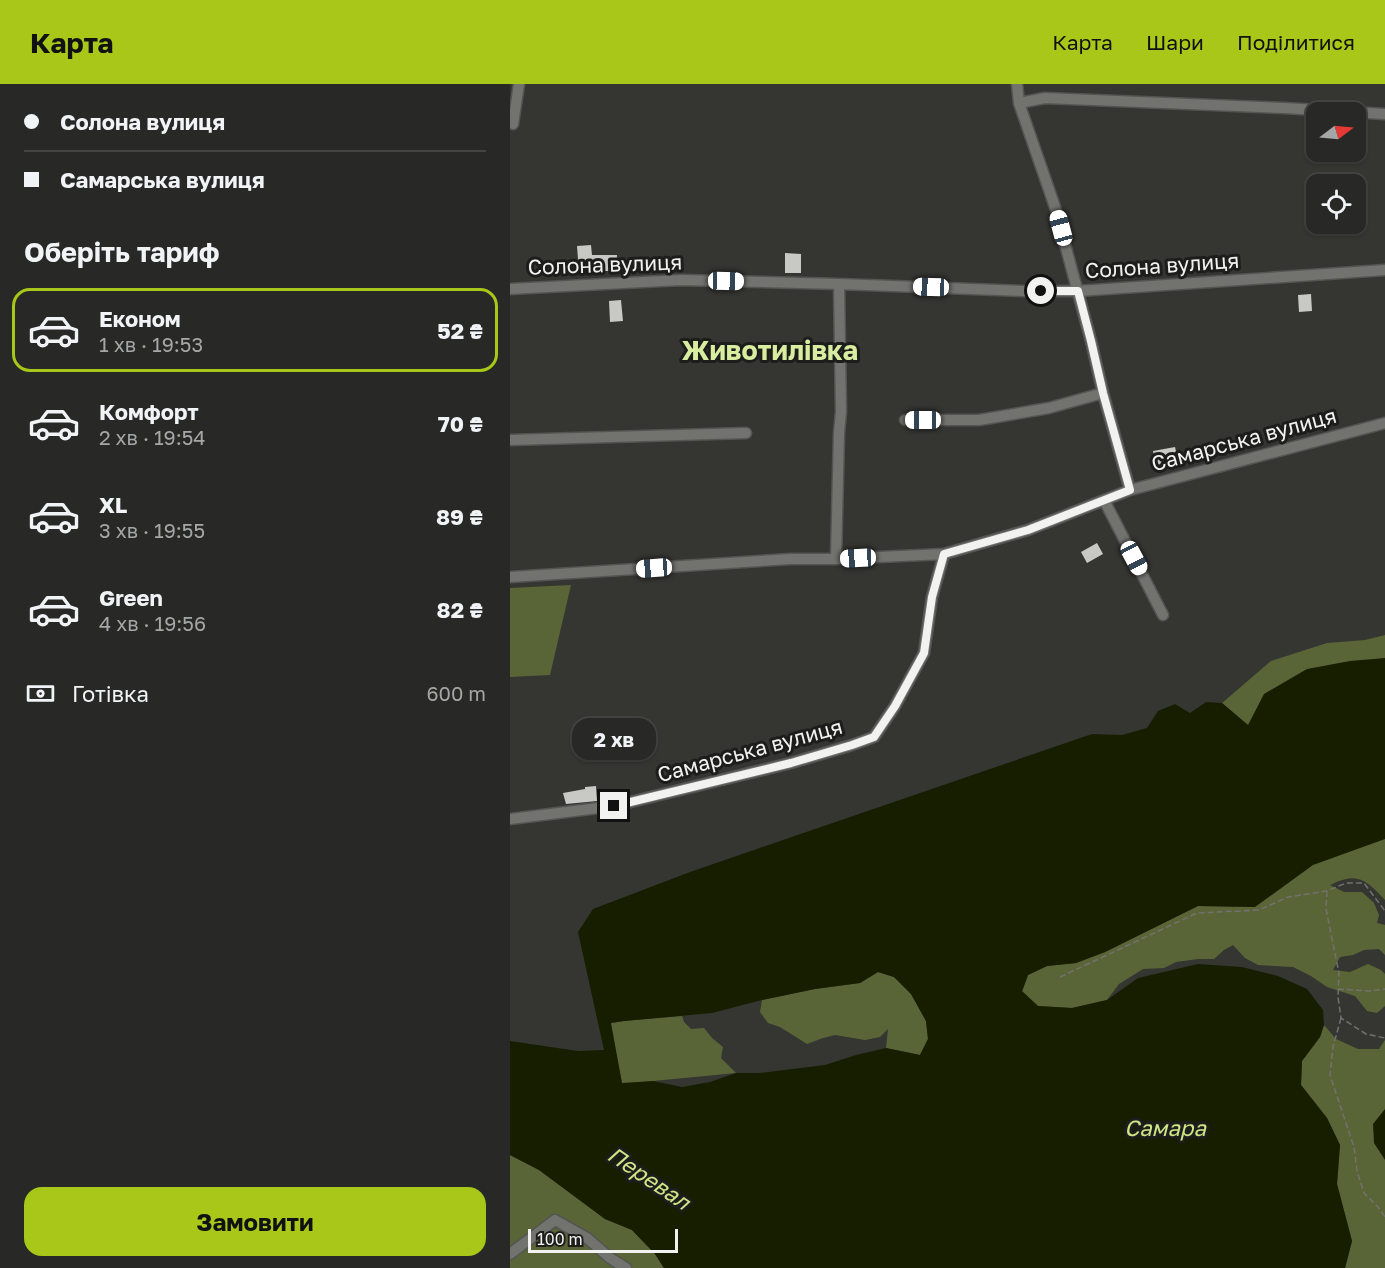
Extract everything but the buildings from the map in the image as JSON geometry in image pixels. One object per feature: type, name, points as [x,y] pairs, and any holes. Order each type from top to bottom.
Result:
[{"type":"street","points":[[513,124],[519,84]]},
{"type":"street","points":[[1017,84],[1019,103],[1055,207],[1130,490]]},
{"type":"street","points":[[1019,103],[1045,98],[1385,114]]},
{"type":"street","name":"Солона вулиця","points":[[510,289],[681,280],[1078,291],[1385,270]]},
{"type":"street","points":[[836,559],[841,412],[839,284]]},
{"type":"street","points":[[905,420],[979,420],[1049,408],[1103,393]]},
{"type":"street","name":"Самарська вулиця","points":[[510,577],[790,559],[944,554],[1028,530],[1130,490],[1385,423]]},
{"type":"street","points":[[510,440],[746,433]]},
{"type":"street","points":[[1104,500],[1163,615]]},
{"type":"street","name":"Самарська вулиця","points":[[510,819],[614,806],[791,763],[874,737],[895,706],[924,653],[932,597],[944,554]]},
{"type":"street","points":[[510,1254],[555,1220],[587,1238],[610,1258],[626,1268]]},
{"type":"path","points":[[1060,977],[1197,913],[1259,910],[1288,897],[1327,891],[1346,883],[1364,883],[1385,910]]},
{"type":"path","points":[[1327,891],[1326,909],[1339,973],[1341,1018],[1333,1047],[1330,1075],[1354,1147],[1357,1171],[1364,1192],[1385,1217]]},
{"type":"path","points":[[1338,989],[1369,991],[1385,989]]},
{"type":"path","points":[[1341,1018],[1366,1034],[1385,1038]]},
{"type":"shaded area","points":[[571,585],[550,675],[510,677],[510,588]]},
{"type":"shaded area","points":[[1385,635],[1385,900],[1367,883],[1355,878],[1330,885],[1344,892],[1362,892],[1374,903],[1379,915],[1377,923],[1385,925],[1385,955],[1379,949],[1364,950],[1340,957],[1333,970],[1350,972],[1368,964],[1381,970],[1385,974],[1385,1006],[1377,1013],[1367,1011],[1355,996],[1327,987],[1293,967],[1258,965],[1245,958],[1233,945],[1214,959],[1176,962],[1164,968],[1143,969],[1119,984],[1107,1000],[1072,1008],[1038,1006],[1022,992],[1028,975],[1047,966],[1076,963],[1105,952],[1198,906],[1255,907],[1248,725],[1222,703],[1271,661],[1327,643],[1365,640]]},
{"type":"shaded area","points":[[878,972],[894,977],[911,994],[926,1021],[928,1039],[920,1055],[886,1048],[888,1029],[880,1037],[865,1040],[835,1035],[807,1044],[780,1027],[768,1023],[760,1012],[762,1000],[860,983]]},
{"type":"shaded area","points":[[682,1016],[691,1029],[704,1028],[723,1047],[721,1058],[736,1073],[622,1084],[610,1023]]},
{"type":"shaded area","points":[[1324,1025],[1336,1039],[1358,1049],[1379,1049],[1385,1040],[1385,1268],[1345,1268],[1352,1241],[1337,1184],[1340,1145],[1327,1118],[1301,1085],[1302,1061],[1320,1037]]},
{"type":"shaded area","points":[[510,1155],[539,1170],[605,1219],[632,1230],[655,1254],[664,1268],[510,1268]]},
{"type":"water","name":"Самара","points":[[1385,658],[1385,839],[1313,865],[1255,907],[1198,906],[1105,952],[1076,963],[1047,966],[1028,975],[1022,991],[1038,1006],[1072,1008],[1107,1000],[1138,978],[1198,964],[1242,967],[1278,976],[1307,989],[1323,1010],[1324,1025],[1320,1037],[1302,1061],[1301,1085],[1327,1118],[1340,1145],[1337,1184],[1352,1241],[1345,1268],[664,1268],[655,1254],[632,1230],[605,1219],[539,1170],[510,1155],[510,1041],[578,1051],[604,1050],[578,932],[593,909],[690,872],[1092,734],[1122,735],[1147,728],[1158,711],[1175,704],[1190,713],[1206,702],[1222,703],[1248,725],[1264,694],[1307,669],[1350,661]],"holes":[[[878,972],[894,977],[911,994],[926,1021],[928,1039],[920,1055],[886,1048],[825,1065],[759,1073],[736,1073],[710,1082],[682,1087],[653,1081],[622,1083],[611,1023],[712,1013],[815,989],[860,983]]]},
{"type":"water","points":[[1385,1109],[1385,1160],[1374,1143],[1373,1124]]},
{"type":"district","name":"Животилівка","points":[[770,351]]},
{"type":"route","points":[[614,806],[791,763],[874,737],[895,706],[924,653],[932,597],[944,554],[1028,530],[1130,490],[1078,291],[1041,291]]},
{"type":"water label","name":"Перевал","points":[[649,1178]]}]
